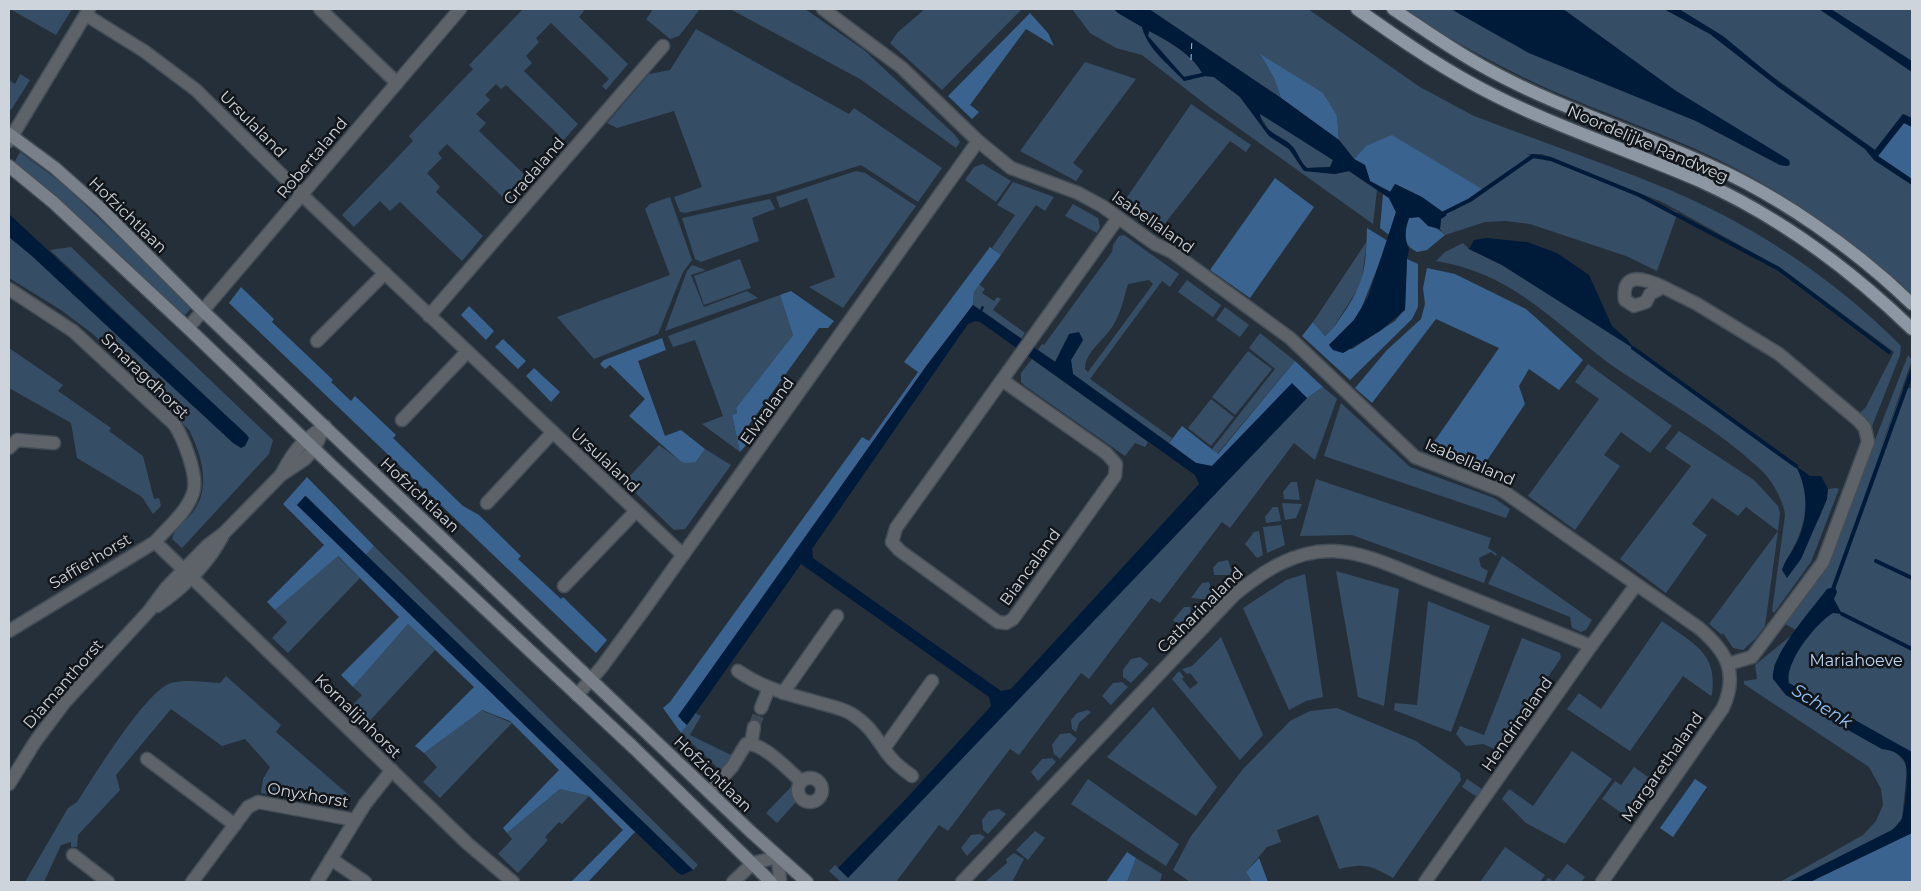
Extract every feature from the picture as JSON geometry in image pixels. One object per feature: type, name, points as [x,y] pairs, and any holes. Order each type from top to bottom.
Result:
[{"type":"main road","name":"Noordelijke Randweg","points":[[1357,9],[1411,46],[1472,83],[1533,112],[1702,182],[1753,208],[1794,233],[1842,268],[1912,329]]},
{"type":"main road","name":"Noordelijke Randweg","points":[[1393,9],[1482,66],[1522,86],[1709,165],[1764,193],[1854,255],[1912,304]]},
{"type":"main road","name":"Hofzichtlaan","points":[[10,137],[55,168],[100,208],[203,311],[709,792],[807,882]]},
{"type":"main road","points":[[9,166],[54,203],[188,328],[771,882]]},
{"type":"street","points":[[320,9],[397,83]]},
{"type":"street","name":"Robertaland","points":[[188,328],[460,9]]},
{"type":"street","name":"Isabellaland","points":[[823,9],[901,67],[978,142],[1018,172],[1078,194],[1102,206],[1155,244],[1172,252],[1290,338],[1415,458],[1503,491],[1551,523],[1711,639],[1722,652],[1728,664]]},
{"type":"street","points":[[10,137],[88,12]]},
{"type":"street","name":"Ursulaland","points":[[88,12],[196,90],[302,195],[684,555]]},
{"type":"street","name":"Gradaland","points":[[429,316],[663,46]]},
{"type":"street","name":"Elviraland","points":[[576,695],[684,555],[978,142]]},
{"type":"street","name":"Biancaland","points":[[1002,380],[1106,453],[1116,464],[1115,476],[1013,619],[1006,623],[998,622],[899,550],[892,542],[896,528],[1118,218]]},
{"type":"street","points":[[317,341],[385,273]]},
{"type":"street","points":[[1663,287],[1706,309],[1779,354],[1859,421],[1865,428],[1868,442],[1824,562],[1752,657],[1728,664]]},
{"type":"street","name":"Smaragdhorst","points":[[9,289],[73,331],[174,424],[182,435],[187,450],[194,491],[186,506],[155,542]]},
{"type":"street","points":[[402,420],[467,352]]},
{"type":"street","name":"Diamanthorst","points":[[281,475],[295,450],[304,439],[325,426]]},
{"type":"street","name":"Diamanthorst","points":[[9,784],[35,742],[65,702],[149,611],[173,595],[187,574],[214,552],[224,533],[281,475],[305,459],[314,449],[325,426]]},
{"type":"street","name":"Ursulaland","points":[[487,503],[553,432]]},
{"type":"street","points":[[9,448],[17,440],[54,443]]},
{"type":"street","name":"Ursulaland","points":[[564,586],[636,511]]},
{"type":"street","name":"Saffierhorst","points":[[9,631],[155,542],[187,574]]},
{"type":"street","name":"Catharinaland","points":[[962,882],[1234,595],[1262,572],[1296,557],[1331,551],[1350,552],[1406,572],[1590,646]]},
{"type":"street","name":"Kornalijnhorst","points":[[187,574],[468,844],[513,882]]},
{"type":"street","name":"Hendrinaland","points":[[1426,882],[1590,646],[1636,585]]},
{"type":"street","points":[[783,693],[837,616]]},
{"type":"street","name":"Margarethaland","points":[[1602,882],[1723,708],[1730,682],[1728,664]]},
{"type":"street","points":[[738,671],[752,681],[768,688],[838,708],[850,714],[866,725],[885,747],[895,763],[912,776]]},
{"type":"street","points":[[885,747],[932,681]]},
{"type":"street","points":[[760,708],[768,688]]},
{"type":"street","points":[[751,744],[754,727]]},
{"type":"street","points":[[709,792],[732,766],[746,744],[751,744],[765,751],[802,782]]},
{"type":"street","points":[[148,759],[235,825]]},
{"type":"street","points":[[317,882],[355,820],[392,770]]},
{"type":"street","name":"Onyxhorst","points":[[192,882],[248,808],[258,802],[355,820]]},
{"type":"street","points":[[73,855],[108,882]]},
{"type":"street","points":[[733,882],[753,863],[778,857],[780,882]]},
{"type":"street","points":[[331,859],[365,882]]},
{"type":"green space","points":[[10,9],[72,9],[56,35]]},
{"type":"green space","points":[[523,9],[582,9],[584,11],[579,17],[628,64],[606,90],[602,86],[609,79],[551,23],[536,38],[539,42],[526,56],[532,63],[524,71],[578,124],[560,144],[555,139],[559,135],[506,85],[501,89],[496,84],[485,95],[490,100],[476,114],[486,123],[479,131],[530,180],[510,204],[447,144],[438,153],[442,158],[427,173],[440,187],[436,192],[483,236],[462,261],[400,202],[390,211],[380,201],[354,227],[342,215],[413,141],[409,136],[473,69],[469,65]]},
{"type":"green space","points":[[650,9],[700,9],[679,36],[670,39],[646,19],[652,11]]},
{"type":"green space","points":[[730,9],[805,9],[864,50],[954,134],[960,142],[956,148],[860,79]]},
{"type":"green space","points":[[925,9],[1022,9],[942,90],[890,43],[898,32]]},
{"type":"green space","points":[[1072,9],[1114,9],[1142,27],[1154,50],[1184,81],[1205,76],[1214,77],[1240,97],[1269,136],[1289,149],[1304,171],[1335,174],[1349,171],[1377,190],[1373,224],[1209,107],[1142,55],[1116,48],[1090,33]]},
{"type":"green space","points":[[1149,9],[1308,9],[1420,87],[1472,115],[1670,190],[1733,220],[1822,277],[1876,322],[1901,346],[1900,355],[1871,429],[1859,414],[1866,407],[1894,352],[1779,267],[1662,202],[1542,154],[1526,154],[1546,159],[1678,212],[1657,271],[1626,256],[1530,224],[1505,221],[1485,222],[1445,235],[1440,229],[1441,219],[1366,146],[1354,159],[1339,140],[1337,116],[1261,56],[1274,78],[1281,98]]},
{"type":"green space","points":[[1404,9],[1451,9],[1529,53],[1696,121],[1780,165],[1788,166],[1742,132],[1676,91],[1563,9],[1664,9],[1710,34],[1778,87],[1865,149],[1874,160],[1912,185],[1912,294],[1843,237],[1795,204],[1744,173],[1696,149],[1546,88],[1456,42]]},
{"type":"green space","points":[[1679,9],[1819,9],[1912,72],[1912,118],[1903,114],[1875,150]]},
{"type":"green space","points":[[1826,9],[1912,9],[1912,67]]},
{"type":"green space","points":[[696,29],[849,114],[854,108],[942,168],[918,202],[861,165],[772,193],[685,213],[680,212],[674,197],[702,187],[674,111],[617,128],[607,123],[649,74],[670,70]]},
{"type":"green space","points":[[1149,31],[1186,54],[1203,73],[1184,77],[1148,36]]},
{"type":"green space","points":[[1085,62],[1136,79],[1073,163],[1083,171],[1076,181],[1020,151]]},
{"type":"green space","points":[[20,74],[30,80],[11,110],[9,108],[9,80],[15,84]]},
{"type":"green space","points":[[1191,104],[1251,145],[1246,152],[1230,141],[1162,227],[1174,235],[1169,240],[1136,216],[1139,211],[1131,205],[1127,210],[1121,206]]},
{"type":"green space","points":[[1260,113],[1333,160],[1330,167],[1307,168],[1293,147],[1271,133]]},
{"type":"green space","points":[[20,152],[63,184],[192,307],[184,316],[54,195],[14,163]]},
{"type":"green space","points":[[983,164],[1011,181],[996,202],[965,180],[974,167]]},
{"type":"green space","points":[[856,171],[865,173],[916,206],[843,308],[809,287],[835,277],[807,198],[780,208],[776,197]]},
{"type":"green space","points":[[1013,182],[1054,197],[1045,211],[1036,205],[1001,255],[992,248],[1015,215],[997,205]]},
{"type":"green space","points":[[670,197],[692,260],[683,272],[658,334],[594,359],[557,317],[670,275],[645,209],[650,204]]},
{"type":"green space","points":[[770,199],[775,209],[752,218],[759,241],[701,262],[695,259],[682,218]]},
{"type":"green space","points":[[1073,204],[1098,218],[1100,227],[1097,233],[1065,216]]},
{"type":"green space","points":[[1124,235],[1179,274],[1170,287],[1162,281],[1090,379],[1172,438],[1169,443],[1073,374],[1071,360],[1083,340],[1056,362],[1038,350],[1042,344],[1044,345],[1112,252],[1113,245],[1119,236]],"holes":[[[1149,280],[1153,284],[1088,372],[1085,369],[1088,357],[1114,324],[1128,284]]]},
{"type":"green space","points":[[9,237],[32,256],[195,408],[247,435],[50,250],[71,247],[273,440],[269,454],[182,548],[172,539],[173,535],[199,503],[203,482],[201,461],[189,430],[93,334],[61,310],[9,278]]},
{"type":"green space","points":[[1367,241],[1361,284],[1331,331],[1325,336],[1313,322]]},
{"type":"green space","points":[[1463,243],[1469,249],[1502,265],[1633,348],[1796,466],[1805,492],[1804,516],[1797,541],[1784,564],[1806,539],[1818,521],[1828,489],[1839,489],[1811,562],[1774,613],[1772,611],[1785,515],[1778,494],[1765,474],[1733,446],[1623,373],[1533,303],[1478,272],[1436,261],[1445,252]]},
{"type":"green space","points":[[740,259],[751,288],[704,305],[694,276]]},
{"type":"green space","points":[[692,265],[706,270],[691,275],[704,307],[747,291],[758,298],[665,331],[687,271]]},
{"type":"green space","points":[[1187,280],[1221,305],[1213,317],[1178,292]]},
{"type":"green space","points":[[979,284],[985,289],[982,293],[994,301],[997,297],[1001,299],[993,310],[1025,333],[1021,339],[982,311],[984,307],[980,310],[973,305],[974,292]]},
{"type":"green space","points":[[780,295],[793,335],[736,408],[737,413],[732,415],[740,452],[702,424],[723,416],[695,340],[673,347],[668,336]]},
{"type":"green space","points":[[1225,307],[1249,325],[1240,337],[1216,320]]},
{"type":"green space","points":[[1260,333],[1295,361],[1217,454],[1212,449],[1275,369],[1249,348]]},
{"type":"green space","points":[[9,348],[63,385],[58,391],[111,428],[109,431],[143,456],[154,499],[159,498],[161,506],[153,514],[142,497],[77,458],[71,423],[9,388]]},
{"type":"green space","points":[[1248,351],[1272,369],[1235,415],[1212,397]]},
{"type":"green space","name":"Mariahoeve","points":[[1908,355],[1912,360],[1877,459],[1903,389],[1912,388],[1912,757],[1775,679],[1828,589],[1796,630],[1785,624],[1825,569]]},
{"type":"green space","points":[[1032,359],[1148,442],[1145,447],[1135,443],[1125,456],[1025,386],[1021,382],[1021,373]]},
{"type":"green space","points":[[1588,364],[1672,426],[1650,453],[1621,432],[1604,455],[1620,466],[1575,530],[1528,496],[1599,399],[1575,382]]},
{"type":"green space","points":[[1323,387],[1337,399],[1315,460],[1294,443],[1230,528],[1222,522],[1160,603],[1151,598],[1089,679],[1081,673],[1019,755],[1010,749],[948,831],[939,825],[896,882],[841,882],[829,871],[835,865],[848,877],[1307,398]]},
{"type":"green space","points":[[1211,399],[1234,417],[1211,446],[1188,428]]},
{"type":"green space","points":[[1341,403],[1410,467],[1494,498],[1510,509],[1506,518],[1324,456]]},
{"type":"green space","points":[[1679,431],[1754,480],[1778,506],[1780,513],[1778,531],[1746,507],[1738,516],[1712,498],[1692,524],[1707,535],[1666,593],[1620,559],[1691,466],[1665,448]]},
{"type":"green space","points":[[659,445],[679,460],[696,462],[705,449],[731,465],[685,529],[674,530],[624,482]]},
{"type":"green space","points":[[1316,479],[1491,538],[1488,548],[1497,554],[1496,556],[1491,552],[1479,558],[1481,567],[1488,571],[1484,583],[1352,535],[1300,536]]},
{"type":"green space","points":[[1291,482],[1297,482],[1300,500],[1284,499],[1283,492]]},
{"type":"green space","points":[[1282,503],[1302,504],[1296,518],[1285,520]]},
{"type":"green space","points":[[1273,507],[1278,507],[1281,521],[1266,523],[1265,517]]},
{"type":"green space","points":[[1281,525],[1285,545],[1267,553],[1263,527]]},
{"type":"green space","points":[[1259,531],[1263,555],[1257,558],[1245,544],[1254,532]]},
{"type":"green space","points":[[1778,531],[1765,626],[1743,650],[1733,648],[1723,633],[1722,635],[1709,624]]},
{"type":"green space","points":[[374,546],[698,865],[693,870],[366,555]]},
{"type":"green space","points":[[337,556],[360,578],[288,653],[272,638],[287,622],[275,610]]},
{"type":"green space","points":[[1502,556],[1592,620],[1586,630],[1581,632],[1572,628],[1570,617],[1488,584]]},
{"type":"green space","points":[[1228,560],[1233,575],[1214,575],[1213,568],[1218,562]]},
{"type":"green space","points":[[1336,571],[1399,589],[1384,706],[1358,697]]},
{"type":"green space","points":[[1305,574],[1323,697],[1306,701],[1289,710],[1243,608],[1286,580]]},
{"type":"green space","points":[[1209,582],[1214,598],[1212,600],[1191,598],[1202,583]]},
{"type":"green space","points":[[1428,601],[1490,626],[1451,732],[1394,710],[1395,703],[1417,705]]},
{"type":"green space","points":[[1184,607],[1190,607],[1193,619],[1183,630],[1173,620]]},
{"type":"green space","points":[[1662,621],[1693,643],[1707,658],[1713,680],[1712,694],[1711,696],[1683,676],[1630,751],[1567,709],[1579,693],[1601,709]]},
{"type":"green space","points":[[408,624],[435,650],[365,726],[348,710],[362,695],[353,687]]},
{"type":"green space","points":[[1793,634],[1774,665],[1777,684],[1786,695],[1882,749],[1893,750],[1904,761],[1907,770],[1902,819],[1892,830],[1789,882],[1780,882],[1863,835],[1876,821],[1883,805],[1881,789],[1869,767],[1744,684],[1744,681],[1757,679],[1755,665]]},
{"type":"green space","points":[[1221,637],[1263,735],[1240,760],[1172,679],[1179,671],[1184,677],[1182,679],[1190,689],[1198,683],[1190,673],[1187,674],[1182,669],[1192,666]]},
{"type":"green space","points":[[1522,638],[1560,653],[1561,658],[1497,750],[1483,744],[1466,746],[1456,734],[1460,726],[1484,735]]},
{"type":"green space","points":[[1140,657],[1149,664],[1131,683],[1123,677],[1123,670],[1131,659]]},
{"type":"green space","points":[[226,676],[281,725],[276,732],[350,796],[342,806],[261,793],[263,779],[270,767],[245,739],[222,746],[171,709],[116,775],[120,790],[78,835],[77,847],[71,847],[71,842],[61,845],[44,882],[25,882],[68,808],[77,802],[121,736],[148,701],[171,683],[189,681],[220,683]]},
{"type":"green space","points":[[1122,682],[1128,687],[1111,705],[1102,696],[1113,683]]},
{"type":"green space","points":[[1153,707],[1217,787],[1196,816],[1107,757]]},
{"type":"green space","points":[[1337,708],[1416,741],[1460,773],[1461,780],[1393,878],[1367,866],[1339,869],[1318,815],[1277,830],[1281,842],[1267,847],[1246,872],[1252,882],[1190,882],[1173,870],[1191,836],[1243,769],[1290,721],[1310,711]]},
{"type":"green space","points":[[481,710],[512,723],[440,798],[423,782],[437,767],[424,753]]},
{"type":"green space","points":[[1088,710],[1091,712],[1079,723],[1076,732],[1072,729],[1071,720],[1077,713]]},
{"type":"green space","points":[[695,713],[701,716],[690,735],[731,755],[731,758],[721,771],[681,733]]},
{"type":"green space","points":[[1070,733],[1077,739],[1060,759],[1054,754],[1052,745],[1060,734]]},
{"type":"green space","points":[[1572,751],[1612,779],[1565,844],[1526,823],[1502,799],[1509,789],[1533,806]]},
{"type":"green space","points":[[1052,758],[1056,762],[1038,781],[1031,772],[1042,759]]},
{"type":"green space","points":[[1634,767],[1652,780],[1627,817],[1602,799],[1615,781],[1621,785]]},
{"type":"green space","points":[[1088,779],[1179,844],[1166,866],[1071,804]]},
{"type":"green space","points":[[1467,779],[1482,789],[1477,797],[1462,787]]},
{"type":"green space","points":[[793,785],[792,790],[797,801],[777,823],[766,813]]},
{"type":"green space","points":[[560,789],[589,796],[562,824],[559,822],[545,837],[548,840],[518,873],[498,854],[512,839],[507,833]]},
{"type":"green space","points":[[999,809],[1006,814],[988,834],[983,830],[982,820],[989,811]]},
{"type":"green space","points":[[1035,831],[1045,838],[1028,860],[1016,850]]},
{"type":"green space","points":[[980,834],[985,837],[967,856],[961,848],[971,835]]},
{"type":"green space","points":[[1505,847],[1545,875],[1540,882],[1480,882]]},
{"type":"green space","points":[[1014,853],[1024,859],[1012,882],[985,882],[1007,863],[1006,859]]},
{"type":"green space","points":[[1136,858],[1162,874],[1160,882],[1127,882]]},
{"type":"green space","points":[[1567,864],[1585,877],[1581,882],[1545,882],[1548,878],[1554,881]]},
{"type":"shaded area","points":[[1030,13],[1048,33],[1054,46],[1026,29],[970,105],[979,112],[972,119],[948,96]]},
{"type":"shaded area","points":[[1260,54],[1323,93],[1337,116],[1339,140],[1281,98],[1274,78]]},
{"type":"shaded area","points":[[1904,123],[1912,127],[1912,179],[1878,156]]},
{"type":"shaded area","points":[[1392,135],[1482,189],[1447,215],[1422,197],[1395,184],[1391,192],[1370,181],[1365,165],[1354,159],[1366,146]]},
{"type":"shaded area","points":[[1275,178],[1314,207],[1250,298],[1210,270]]},
{"type":"shaded area","points":[[1383,194],[1389,198],[1396,212],[1389,235],[1380,228]]},
{"type":"shaded area","points":[[1419,217],[1445,235],[1427,250],[1417,252],[1409,246],[1405,233],[1409,218]]},
{"type":"shaded area","points":[[1367,228],[1388,241],[1361,309],[1354,320],[1329,345],[1352,349],[1395,321],[1405,309],[1407,259],[1418,264],[1418,307],[1412,319],[1350,380],[1302,336],[1313,322],[1325,336],[1335,326],[1350,303],[1363,273]]},
{"type":"shaded area","points":[[990,247],[1001,255],[974,292],[973,305],[927,365],[770,588],[681,720],[687,725],[681,733],[663,708],[670,702],[862,437],[869,441],[918,372],[904,362]]},
{"type":"shaded area","points":[[1427,268],[1455,274],[1526,309],[1583,360],[1559,390],[1529,369],[1519,386],[1525,404],[1480,471],[1427,452],[1499,348],[1436,319],[1372,403],[1355,388],[1387,350],[1421,319],[1425,304],[1423,288]]},
{"type":"shaded area","points":[[241,287],[274,319],[272,322],[333,380],[331,382],[351,401],[355,396],[396,435],[393,438],[463,506],[479,515],[521,556],[518,559],[561,599],[563,597],[607,640],[596,653],[229,303]]},
{"type":"shaded area","points":[[791,291],[834,321],[828,328],[819,328],[740,437],[748,443],[740,452],[732,415],[737,413],[736,408],[793,335],[780,295]]},
{"type":"shaded area","points":[[469,306],[494,331],[486,340],[461,315]]},
{"type":"shaded area","points":[[662,338],[666,350],[638,361],[665,436],[681,430],[705,449],[696,462],[685,463],[679,460],[629,416],[645,399],[610,365],[605,369],[600,364],[604,360]]},
{"type":"shaded area","points":[[503,339],[526,361],[518,369],[495,347]]},
{"type":"shaded area","points":[[1295,361],[1323,387],[1307,398],[1292,384],[1212,466],[1196,463],[1169,443],[1182,426],[1218,454]]},
{"type":"shaded area","points":[[534,368],[560,392],[551,402],[526,376]]},
{"type":"shaded area","points":[[307,477],[374,546],[366,555],[306,496],[297,505],[635,832],[588,882],[571,882],[623,830],[589,796],[560,789],[507,833],[503,828],[559,770],[510,721],[482,710],[424,753],[415,746],[474,687],[408,624],[353,687],[341,675],[399,617],[338,556],[275,610],[267,602],[324,545],[283,504]]},
{"type":"shaded area","points":[[1695,779],[1707,787],[1673,837],[1660,828]]},
{"type":"shaded area","points":[[1912,833],[1912,882],[1810,882]]},
{"type":"shaded area","points":[[1127,852],[1136,858],[1127,882],[1106,882]]},
{"type":"shaded area","points":[[1259,858],[1268,882],[1252,882],[1246,872]]},
{"type":"water","points":[[1114,9],[1149,9],[1281,98],[1339,140],[1354,159],[1365,165],[1370,181],[1390,192],[1395,184],[1422,197],[1447,215],[1441,219],[1440,229],[1428,226],[1419,217],[1409,218],[1406,234],[1406,242],[1409,249],[1405,310],[1380,331],[1343,353],[1333,350],[1329,345],[1354,320],[1368,297],[1396,212],[1389,198],[1349,171],[1335,174],[1304,171],[1289,149],[1269,136],[1240,97],[1214,77],[1205,76],[1184,81],[1154,50],[1142,27]],"holes":[[[1149,31],[1186,54],[1202,73],[1184,77],[1148,36]],[[1260,114],[1333,160],[1330,167],[1307,168],[1293,147],[1269,130]]]},
{"type":"water","points":[[1451,9],[1563,9],[1676,91],[1789,160],[1790,164],[1788,166],[1780,165],[1696,121],[1529,53]]},
{"type":"water","points":[[1664,9],[1679,9],[1723,36],[1780,83],[1875,150],[1903,114],[1912,118],[1912,127],[1904,123],[1878,156],[1912,179],[1912,185],[1874,160],[1865,149],[1778,87],[1710,34]]},
{"type":"water","points":[[1819,9],[1831,9],[1912,61],[1912,72]]},
{"type":"water","points":[[9,214],[247,435],[249,438],[245,446],[241,448],[233,443],[32,256],[9,237]]},
{"type":"water","points":[[1487,238],[1527,242],[1557,253],[1589,275],[1612,326],[1628,340],[1633,348],[1502,265],[1469,249],[1474,240]]},
{"type":"water","points":[[973,305],[980,310],[982,306],[984,307],[982,311],[1055,362],[1069,334],[1079,332],[1083,340],[1071,360],[1073,374],[1196,463],[1212,466],[1292,383],[1307,398],[848,878],[838,868],[904,801],[991,706],[989,697],[801,564],[687,725],[678,716],[927,365]],"holes":[[[975,321],[980,322],[1195,475],[1199,484],[1011,689],[1001,691],[813,558],[812,549],[968,324]]]},
{"type":"water","points":[[1796,466],[1810,476],[1821,476],[1828,489],[1827,499],[1801,559],[1787,578],[1782,570],[1800,536],[1806,506],[1803,486]]},
{"type":"water","points":[[305,496],[693,870],[682,875],[678,873],[297,505]]},
{"type":"water","points":[[1835,587],[1837,592],[1834,599],[1842,614],[1833,613],[1810,634],[1791,665],[1789,683],[1912,752],[1912,833],[1810,882],[1789,882],[1892,830],[1898,825],[1903,813],[1907,773],[1905,762],[1901,756],[1892,751],[1882,749],[1786,695],[1773,679],[1778,657],[1785,645],[1827,589]]},
{"type":"waterway","points":[[1444,213],[1470,200],[1533,156],[1551,159],[1639,195],[1779,269],[1889,352]]},
{"type":"waterway","points":[[1633,348],[1796,466]]},
{"type":"waterway","name":"Schenk","points":[[1833,589],[1912,371]]},
{"type":"waterway","points":[[1876,561],[1912,578]]},
{"type":"waterway","points":[[1842,614],[1912,649]]},
{"type":"ferry route","points":[[1191,60],[1192,38]]},
{"type":"tunnel","points":[[754,727],[761,708]]}]
